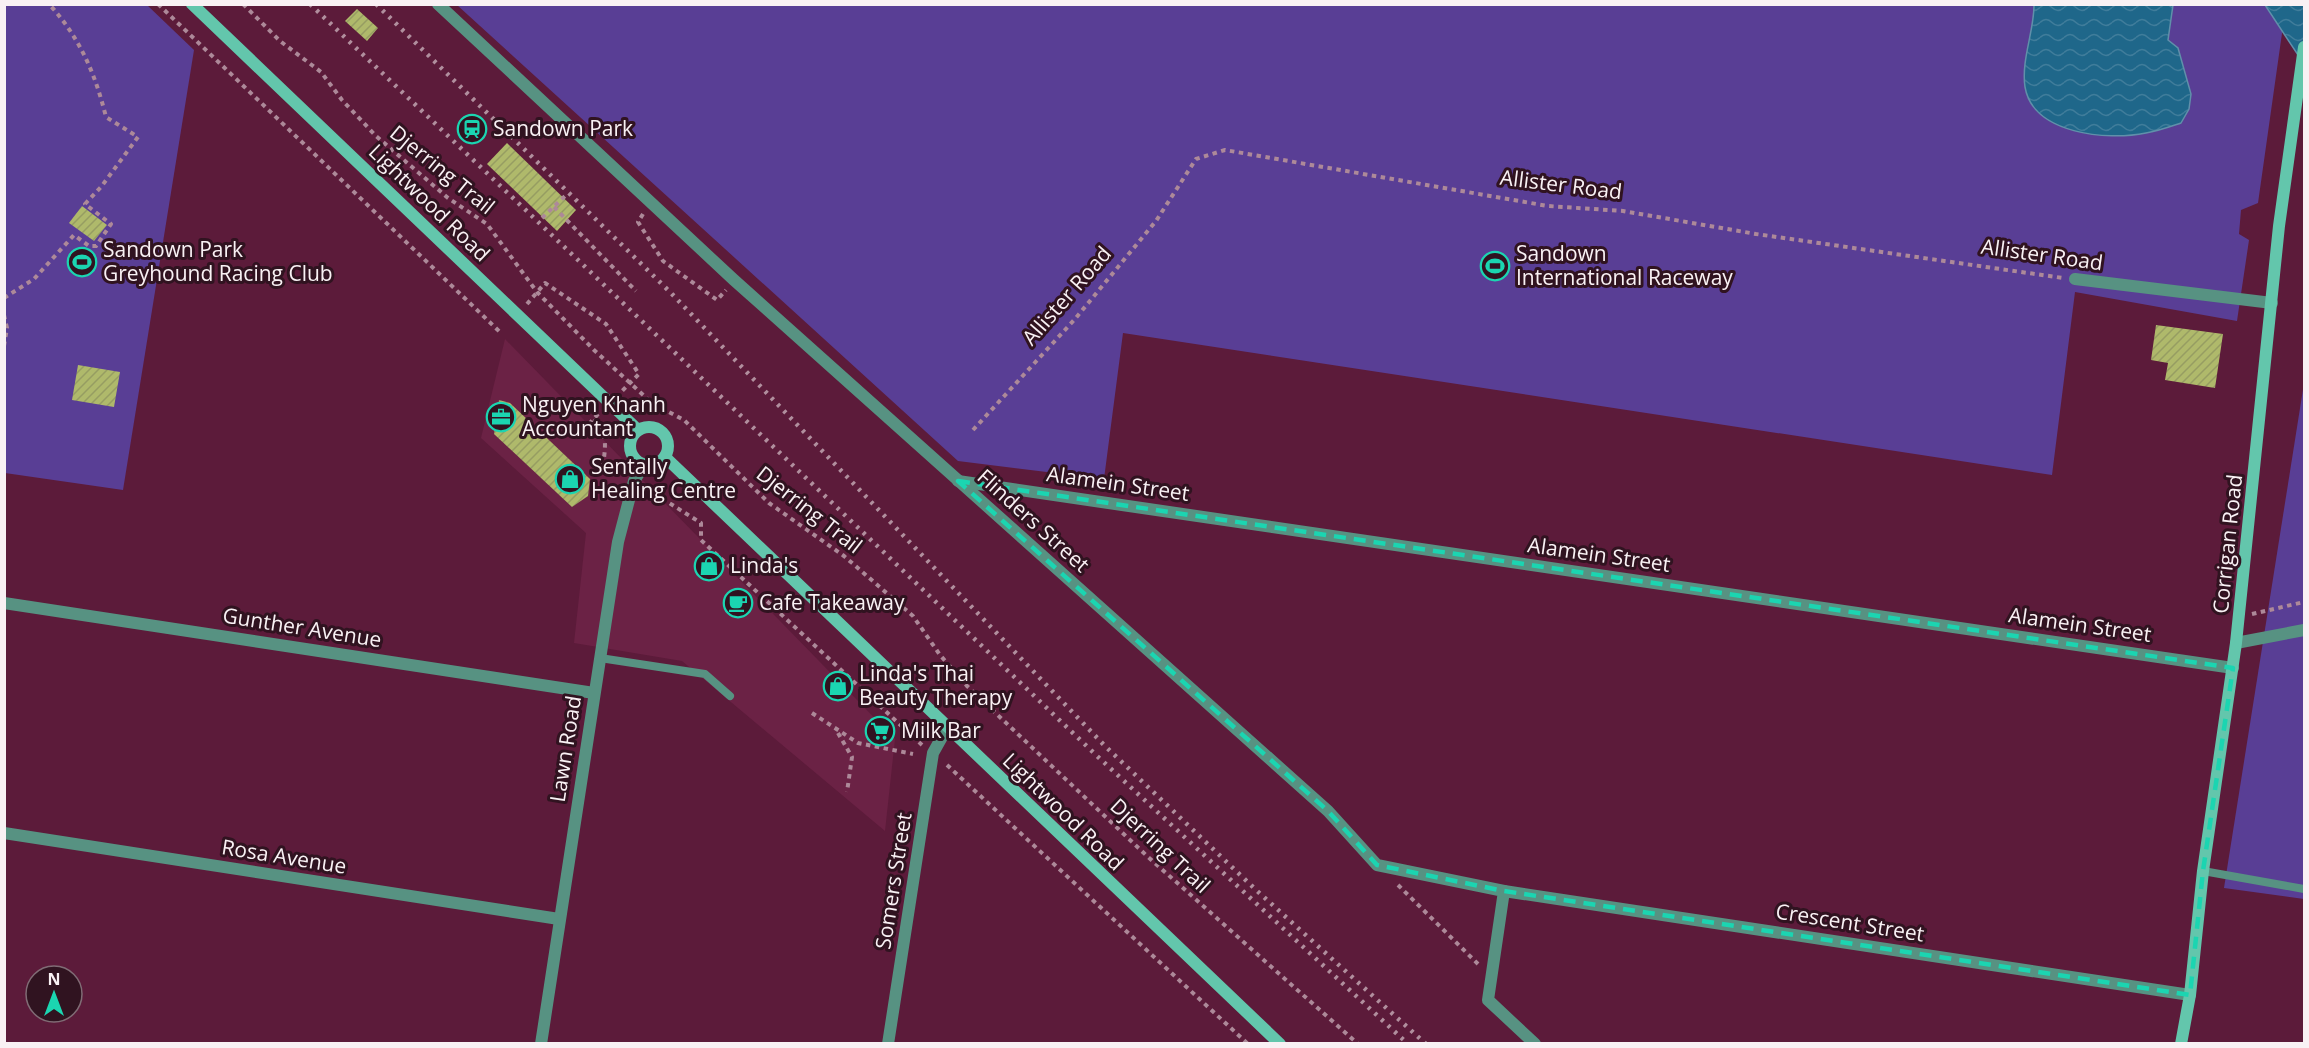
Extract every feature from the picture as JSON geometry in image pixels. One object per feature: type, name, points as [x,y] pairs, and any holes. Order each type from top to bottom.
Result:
[{"type":"main road","name":"Lightwood Road","points":[[192,4],[638,430]]},
{"type":"main road","name":"Corrigan Road","points":[[2181,1044],[2190,994],[2203,871],[2240,617],[2279,226],[2304,47]]},
{"type":"main road","points":[[651,426],[663,432],[669,444],[666,457],[656,464],[644,465],[631,452],[631,440],[638,430],[651,426]]},
{"type":"main road","name":"Lightwood Road","points":[[666,457],[1280,1044]]},
{"type":"street","name":"Flinders Street","points":[[438,4],[734,280],[1328,811],[1377,865]]},
{"type":"street","name":"Allister Road","points":[[2075,279],[2272,303]]},
{"type":"street","name":"Lawn Road","points":[[541,1044],[618,542],[634,481],[644,465]]},
{"type":"street","name":"Alamein Street","points":[[958,481],[2233,668]]},
{"type":"street","name":"Gunther Avenue","points":[[4,603],[594,693]]},
{"type":"street","points":[[2236,643],[2304,630]]},
{"type":"street","name":"Somers Street","points":[[888,1044],[933,753],[947,728]]},
{"type":"street","name":"Rosa Avenue","points":[[4,833],[559,919]]},
{"type":"street","points":[[1377,865],[1504,891],[1488,1000],[1534,1044]]},
{"type":"street","name":"Crescent Street","points":[[1504,891],[2190,994]]},
{"type":"lane","points":[[600,658],[705,674],[730,696]]},
{"type":"lane","points":[[2203,871],[2304,889]]},
{"type":"path","points":[[4,298],[34,279],[74,236],[89,246],[96,246],[111,224],[85,204],[101,188],[138,137],[106,117],[94,72],[66,23],[48,4]]},
{"type":"path","name":"Lightwood Road","points":[[158,4],[501,333]]},
{"type":"path","name":"Djerring Trail","points":[[243,4],[280,41],[321,72],[342,100],[376,136],[448,198],[487,224],[537,292],[594,350],[652,403],[684,420],[769,503],[844,556],[913,616],[940,655],[967,686],[1147,856],[1358,1044]]},
{"type":"path","name":"Allister Road","points":[[973,430],[1075,319],[1156,221],[1196,159],[1225,150],[1548,206],[1623,211],[1756,234],[2075,279]]},
{"type":"path","points":[[542,218],[565,196]]},
{"type":"path","points":[[554,207],[636,291]]},
{"type":"path","points":[[638,222],[663,261],[717,300]]},
{"type":"path","points":[[527,304],[545,284],[606,324],[639,374],[619,393]]},
{"type":"path","points":[[4,315],[7,328],[4,346]]},
{"type":"path","points":[[589,424],[600,413]]},
{"type":"path","name":"Lightwood Road","points":[[701,523],[701,540],[915,740],[933,753],[1248,1044]]},
{"type":"path","points":[[2240,617],[2304,602]]},
{"type":"path","points":[[812,713],[858,743],[913,754]]},
{"type":"path","points":[[836,730],[846,743],[852,757],[847,792]]},
{"type":"path","points":[[1377,865],[1492,977]]},
{"type":"highlighted area","points":[[958,481],[2233,668],[2203,871],[2190,995],[1504,891],[1377,865],[1328,811]]},
{"type":"shaded area","name":"Sandown Park Greyhound Racing Club","points":[[5,5],[147,5],[194,50],[123,490],[5,473]]},
{"type":"shaded area","name":"Sandown International Raceway","points":[[457,5],[2286,5],[2258,203],[2241,210],[2239,234],[2249,240],[2237,321],[2075,292],[2052,475],[1123,333],[1104,479],[958,461]]},
{"type":"shaded area","points":[[505,339],[895,739],[885,831],[682,661],[574,643],[586,533],[481,438]]},
{"type":"shaded area","points":[[2304,383],[2304,899],[2224,888]]},
{"type":"water","points":[[2034,5],[2173,5],[2168,40],[2178,48],[2191,94],[2189,109],[2181,123],[2146,133],[2112,136],[2074,131],[2042,115],[2031,103],[2024,77]]},
{"type":"water","points":[[2265,5],[2304,5],[2304,64]]},
{"type":"building","points":[[357,9],[378,28],[367,41],[345,21]]},
{"type":"building","points":[[507,143],[576,210],[557,231],[487,164]]},
{"type":"building","points":[[82,206],[107,225],[94,241],[69,223]]},
{"type":"building","points":[[2156,325],[2223,334],[2215,388],[2165,380],[2168,363],[2151,360]]},
{"type":"building","points":[[78,365],[120,372],[114,407],[72,400]]},
{"type":"building","points":[[499,400],[510,403],[590,479],[588,496],[572,507],[494,434]]},
{"type":"railway","points":[[310,4],[1096,755],[1408,1044]]},
{"type":"railway","points":[[376,4],[671,293],[1104,745],[1255,889],[1426,1044]]},
{"type":"place","name":"Sandown Park","points":[[472,129]]},
{"type":"place","name":"Sandown Park Greyhound Racing Club","points":[[82,262]]},
{"type":"place","name":"Sandown International Raceway","points":[[1495,266]]},
{"type":"place","name":"Nguyen Khanh Accountant","points":[[501,417]]},
{"type":"place","name":"Sentally Healing Centre","points":[[570,479]]},
{"type":"place","name":"Linda's","points":[[709,566]]},
{"type":"place","name":"Cafe Takeaway","points":[[738,603]]},
{"type":"place","name":"Linda's Thai Beauty Therapy","points":[[838,686]]},
{"type":"place","name":"Milk Bar","points":[[880,731]]}]
